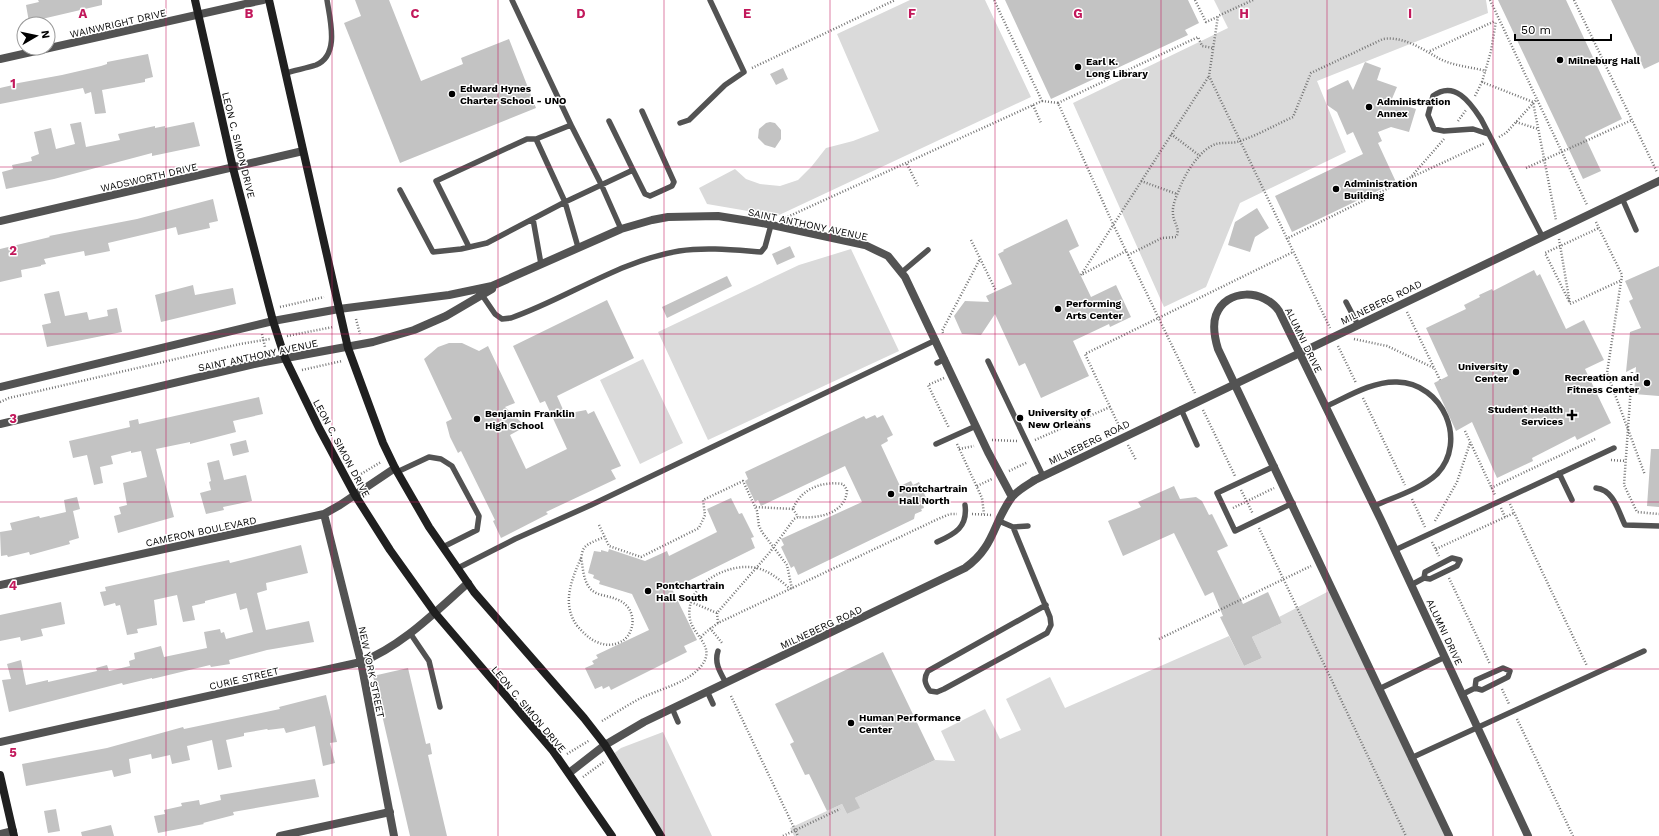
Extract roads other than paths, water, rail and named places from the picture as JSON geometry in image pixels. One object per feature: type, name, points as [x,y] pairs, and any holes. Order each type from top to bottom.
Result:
[{"type":"main road","name":"LEON C. SIMON DRIVE","points":[[195,0],[233,168],[278,338],[285,358],[334,459],[390,550],[435,612],[559,759],[612,836]]},
{"type":"main road","points":[[270,0],[348,348],[365,397],[396,470],[443,547],[468,583],[605,745],[661,836]]},
{"type":"main road","points":[[0,775],[13,833]]},
{"type":"street","name":"WAINWRIGHT DRIVE","points":[[0,60],[263,0]]},
{"type":"street","name":"WADSWORTH DRIVE","points":[[0,221],[303,151]]},
{"type":"street","name":"MILNEBERG ROAD","points":[[569,773],[605,745],[644,722],[965,568],[984,551],[1012,497],[1024,487],[1043,476],[1591,212],[1659,182]]},
{"type":"street","name":"SAINT ANTHONY AVENUE","points":[[0,424],[285,358],[348,348],[414,330],[446,316],[510,279],[578,247],[621,229],[652,220],[686,216],[718,216],[771,224],[865,245],[888,256],[902,272],[1012,497]]},
{"type":"street","name":"SAINT ANTHONY AVENUE","points":[[0,388],[273,321],[340,309],[449,295],[492,286],[510,279]]},
{"type":"street","name":"ALUMNI DRIVE","points":[[1449,836],[1411,758],[1284,484],[1218,349],[1214,330],[1216,315],[1221,306],[1232,298],[1256,295],[1262,296],[1274,304],[1374,506],[1528,836]]},
{"type":"street","name":"CAMERON BOULEVARD","points":[[0,585],[324,514],[396,470]]},
{"type":"street","name":"NEW YORK STREET","points":[[324,514],[361,662],[394,836]]},
{"type":"street","name":"CURIE STREET","points":[[0,742],[361,662],[383,653],[410,633],[468,583]]},
{"type":"street","points":[[280,836],[390,812]]},
{"type":"street","points":[[0,834],[13,833]]},
{"type":"lane","points":[[286,73],[316,65],[329,53],[331,43],[331,26],[327,0]]},
{"type":"lane","points":[[512,0],[571,125],[601,184],[621,229]]},
{"type":"lane","points":[[680,123],[689,120],[725,85],[744,72],[710,0]]},
{"type":"lane","points":[[1488,134],[1474,129],[1437,131],[1431,124],[1428,114],[1433,96],[1441,90],[1448,90],[1455,92],[1471,103],[1492,140],[1542,236]]},
{"type":"lane","points":[[609,121],[645,194],[650,196],[672,186],[674,182],[642,111]]},
{"type":"lane","points":[[469,247],[436,181],[521,141],[536,139],[571,125]]},
{"type":"lane","points":[[536,139],[565,202],[578,247]]},
{"type":"lane","points":[[400,190],[433,252],[487,243],[601,184],[633,170]]},
{"type":"lane","points":[[1622,198],[1636,230]]},
{"type":"lane","points":[[533,219],[541,264]]},
{"type":"lane","points":[[482,294],[495,314],[502,319],[512,318],[597,279],[642,261],[662,255],[695,249],[761,252],[765,247],[771,224]]},
{"type":"lane","points":[[902,272],[928,250]]},
{"type":"lane","points":[[1346,302],[1358,325]]},
{"type":"lane","points":[[458,568],[515,539],[591,505],[936,340]]},
{"type":"lane","points":[[937,363],[945,359]]},
{"type":"lane","points":[[988,361],[1043,476]]},
{"type":"lane","points":[[1325,406],[1360,391],[1389,382],[1411,383],[1429,392],[1442,408],[1449,426],[1450,440],[1448,455],[1444,466],[1436,474],[1408,491],[1374,506]]},
{"type":"lane","points":[[1181,409],[1197,445]]},
{"type":"lane","points":[[936,444],[976,426]]},
{"type":"lane","points":[[1395,550],[1614,448]]},
{"type":"lane","points":[[396,470],[429,457],[441,459],[452,466],[479,516],[477,530],[443,547]]},
{"type":"lane","points":[[1275,466],[1217,493],[1235,531],[1293,503]]},
{"type":"lane","points":[[1559,473],[1572,500]]},
{"type":"lane","points":[[1596,488],[1605,489],[1612,497],[1625,525],[1659,526]]},
{"type":"lane","points":[[937,542],[961,528],[966,519],[965,505]]},
{"type":"lane","points":[[1000,519],[1013,527],[1028,526]]},
{"type":"lane","points":[[1013,527],[1046,606],[1050,617],[1051,626],[1047,633],[944,689],[937,692],[930,691],[926,685],[925,676],[928,671],[1046,606]]},
{"type":"lane","points":[[1411,585],[1424,578],[1430,579],[1457,566],[1460,560],[1452,558],[1424,572],[1424,578]]},
{"type":"lane","points":[[410,633],[429,660],[440,707]]},
{"type":"lane","points":[[718,651],[716,657],[718,668],[726,683]]},
{"type":"lane","points":[[1411,758],[1644,651]]},
{"type":"lane","points":[[1379,689],[1445,657]]},
{"type":"lane","points":[[1463,694],[1475,688],[1482,690],[1508,677],[1510,671],[1503,668],[1476,680],[1475,688]]},
{"type":"lane","points":[[707,691],[713,704]]},
{"type":"lane","points":[[672,708],[678,722]]},
{"type":"place","name":"Milneburg Hall","points":[[1560,60]]},
{"type":"place","name":"Earl K. Long Library","points":[[1078,67]]},
{"type":"place","name":"Edward Hynes Charter School - UNO","points":[[452,94]]},
{"type":"place","name":"Administration Annex","points":[[1369,107]]},
{"type":"place","name":"Administration Building","points":[[1336,189]]},
{"type":"place","name":"Performing Arts Center","points":[[1058,309]]},
{"type":"place","name":"University Center","points":[[1516,372]]},
{"type":"place","name":"Recreation and Fitness Center","points":[[1647,383]]},
{"type":"place","name":"Student Health Services","points":[[1572,415]]},
{"type":"place","name":"University of New Orleans","points":[[1020,418]]},
{"type":"place","name":"Benjamin Franklin High School","points":[[477,419]]},
{"type":"place","name":"Pontchartrain Hall North","points":[[891,494]]},
{"type":"place","name":"Pontchartrain Hall South","points":[[648,591]]},
{"type":"place","name":"Human Performance Center","points":[[851,723]]}]
